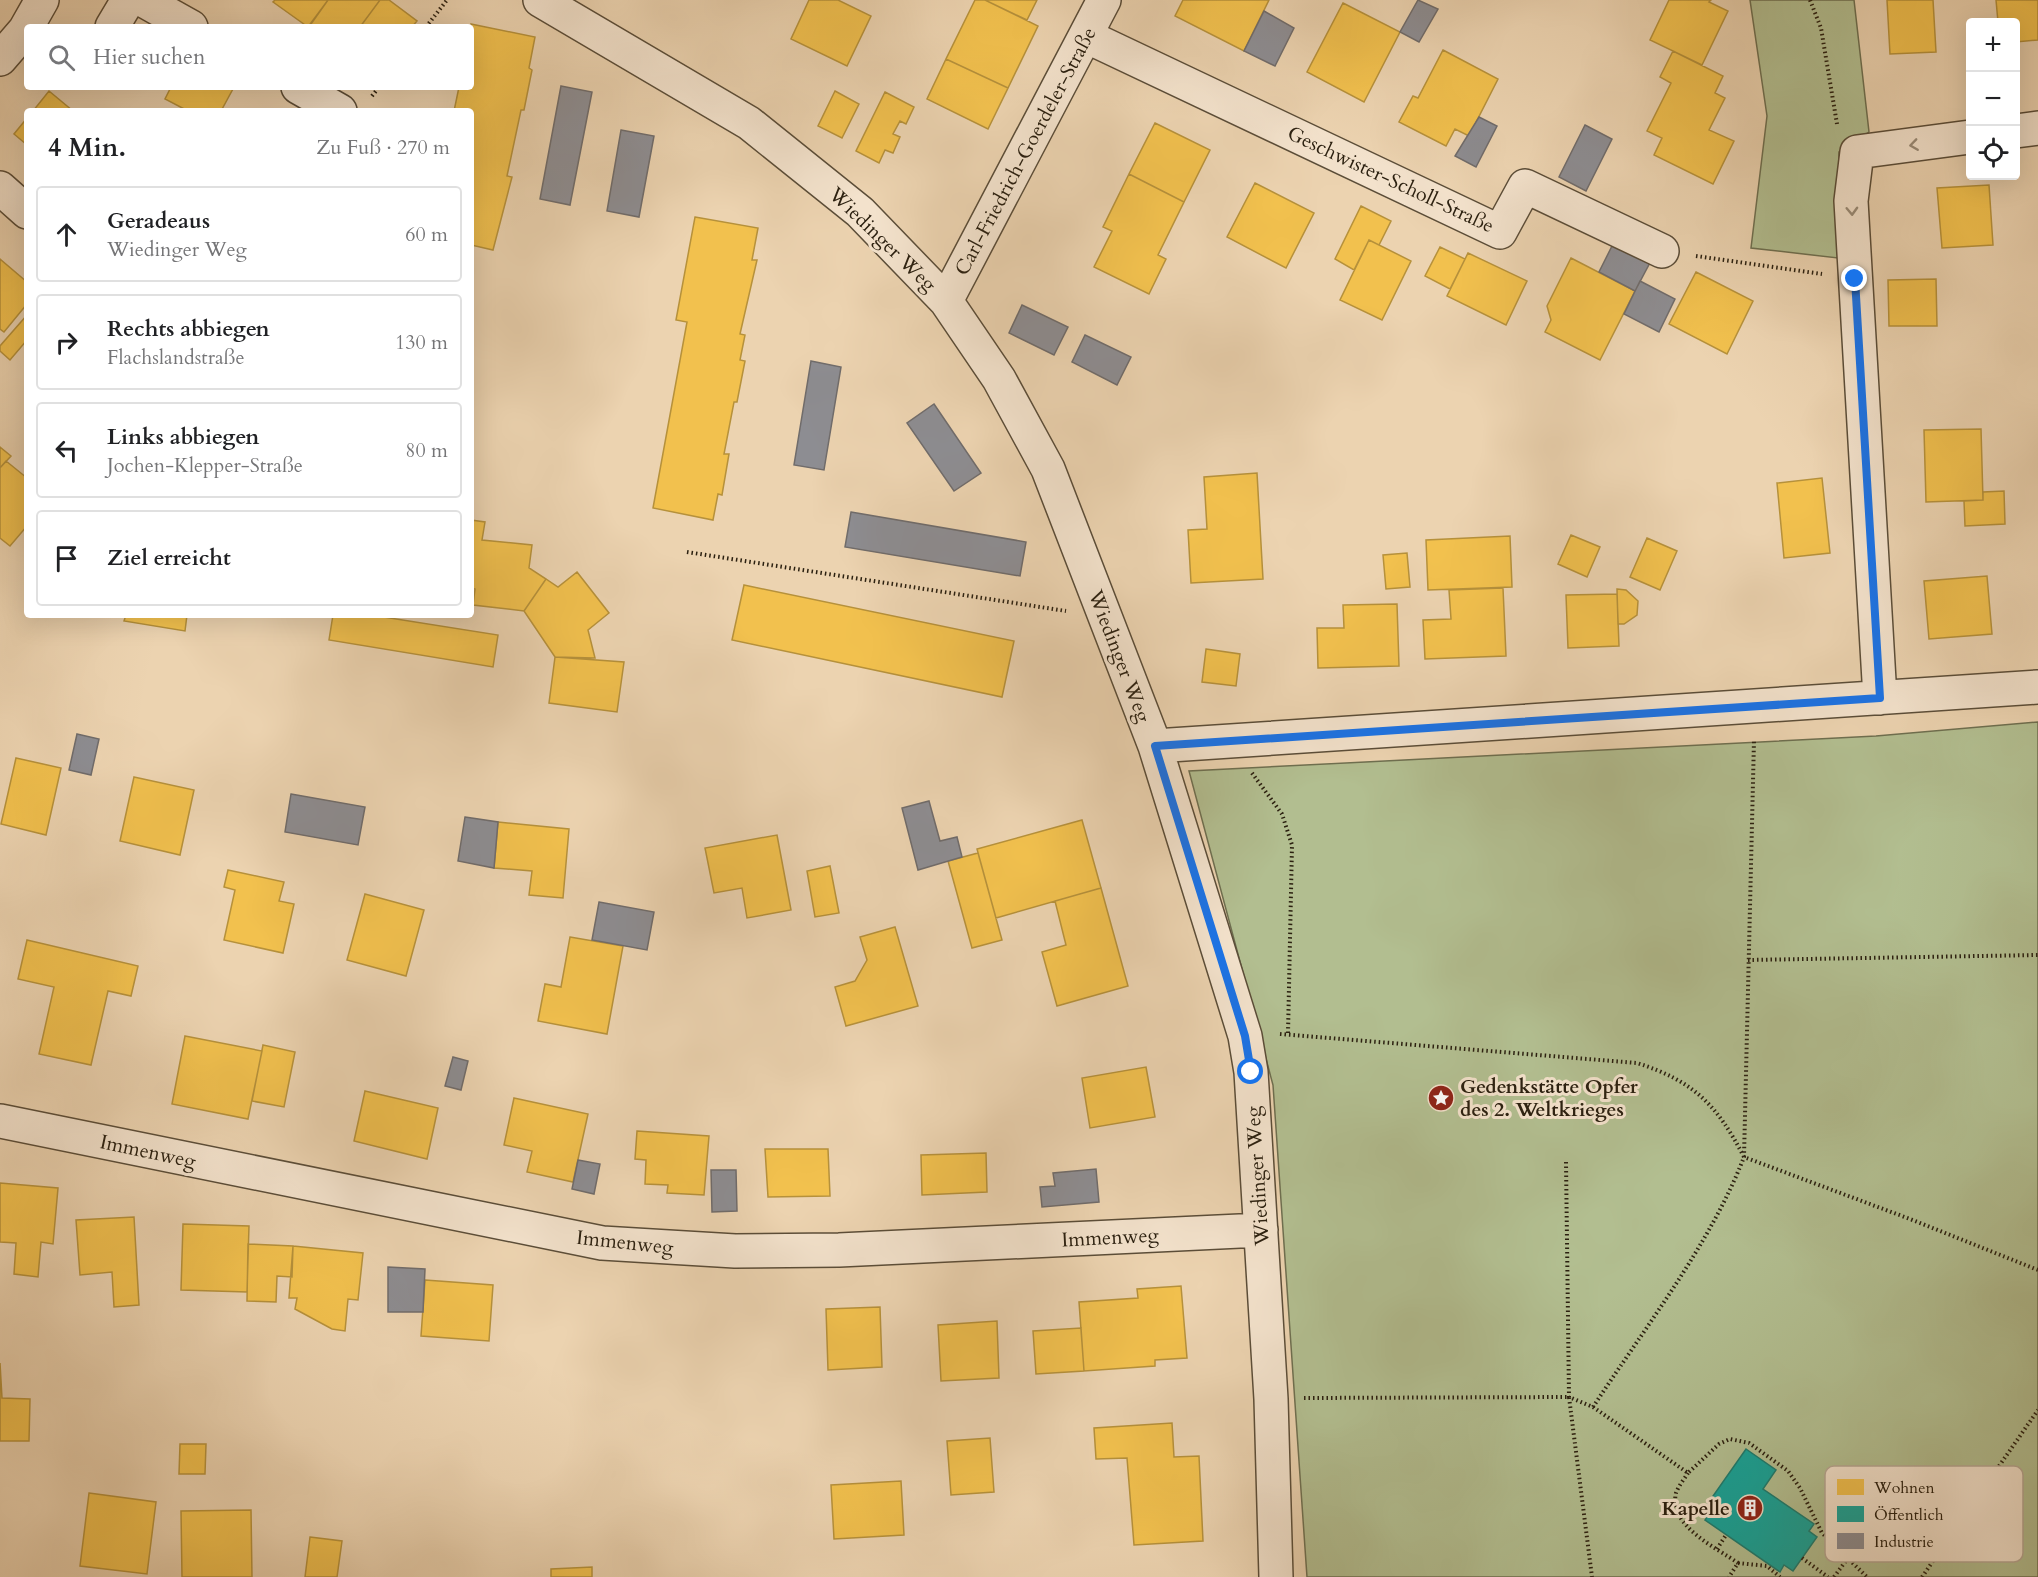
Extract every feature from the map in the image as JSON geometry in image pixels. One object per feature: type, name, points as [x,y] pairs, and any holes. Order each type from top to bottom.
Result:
[{"type":"street","points":[[30,24],[42,0]]},
{"type":"street","points":[[114,24],[128,0]]},
{"type":"street","points":[[143,0],[186,24]]},
{"type":"street","name":"Wiedinger Weg","points":[[540,0],[749,123],[860,212],[946,301],[999,379],[1048,469],[1155,746],[1245,1036],[1251,1072],[1271,1399],[1276,1577]]},
{"type":"street","name":"Carl-Friedrich-Goerdeler-Straße","points":[[946,301],[1104,0]]},
{"type":"street","points":[[0,60],[24,33]]},
{"type":"street","name":"Geschwister-Scholl-Straße","points":[[1086,36],[1500,232],[1525,186],[1662,251]]},
{"type":"street","points":[[303,90],[335,108]]},
{"type":"street","points":[[2020,130],[2038,128]]},
{"type":"street","points":[[1880,698],[1851,201],[1857,152],[1966,138]]},
{"type":"street","points":[[0,188],[24,209]]},
{"type":"street","points":[[1155,746],[2038,687]]},
{"type":"street","name":"Immenweg","points":[[0,1120],[602,1243],[735,1251],[839,1250],[1261,1230]]},
{"type":"path","points":[[428,24],[447,0]]},
{"type":"path","points":[[1810,0],[1821,28],[1839,136],[1857,152]]},
{"type":"path","points":[[1662,251],[1855,279]]},
{"type":"path","points":[[687,552],[1105,617]]},
{"type":"path","points":[[1593,1407],[1707,1233],[1730,1193],[1744,1157],[1754,749],[1753,706]]},
{"type":"path","points":[[1249,768],[1282,813],[1292,844],[1288,1034]]},
{"type":"path","points":[[1748,960],[2038,955]]},
{"type":"path","points":[[1245,1036],[1288,1034],[1637,1063],[1668,1073],[1699,1094],[1725,1121],[1744,1157],[2038,1270]]},
{"type":"path","points":[[1566,1162],[1569,1397],[1592,1577]]},
{"type":"path","points":[[1271,1399],[1569,1397],[1593,1407],[1688,1473]]},
{"type":"path","points":[[1999,1466],[2038,1410]]},
{"type":"path","points":[[1777,1576],[1767,1566],[1738,1563],[1686,1526],[1678,1512],[1676,1494],[1688,1473],[1719,1444],[1730,1439],[1749,1443],[1788,1471],[1800,1488],[1825,1536]]},
{"type":"path","points":[[1717,1549],[1726,1535]]},
{"type":"path","points":[[1802,1558],[1828,1577]]},
{"type":"path","points":[[1834,1577],[1845,1562]]},
{"type":"path","points":[[1852,1562],[1867,1577]]},
{"type":"path","points":[[1922,1577],[1932,1562]]},
{"type":"path","points":[[1729,1577],[1738,1563]]},
{"type":"green space","points":[[1750,0],[1854,0],[1869,132],[1839,152],[1838,258],[1751,248],[1767,116]]},
{"type":"green space","points":[[2038,722],[2038,1577],[1307,1577],[1273,1085],[1189,771],[1876,736]]},
{"type":"building: Wohnen","points":[[275,0],[328,0],[310,24],[304,24],[273,2]]},
{"type":"building: Wohnen","points":[[328,0],[380,0],[362,24],[311,24]]},
{"type":"building: Wohnen","points":[[380,0],[389,0],[417,21],[414,24],[362,24]]},
{"type":"building: Wohnen","points":[[809,0],[838,0],[871,16],[847,66],[791,39]]},
{"type":"building: Wohnen","points":[[975,0],[985,0],[1038,26],[1008,88],[946,59]]},
{"type":"building: Wohnen","points":[[985,0],[1037,0],[1027,20]]},
{"type":"building: Wohnen","points":[[1183,0],[1269,0],[1244,51],[1175,16]]},
{"type":"building: Wohnen","points":[[1669,0],[1711,0],[1709,2],[1728,11],[1702,65],[1650,40]]},
{"type":"building: Wohnen","points":[[1887,0],[1933,0],[1936,52],[1890,54]]},
{"type":"building: Wohnen","points":[[1996,0],[2038,0],[2038,40],[2020,42],[2020,18],[1998,18]]},
{"type":"building: Wohnen","points":[[1343,3],[1400,32],[1364,102],[1307,72]]},
{"type":"building: Wohnen","points":[[474,25],[535,37],[529,68],[532,70],[524,110],[521,110],[507,176],[512,177],[493,250],[474,246],[474,108],[455,108],[458,90],[474,90]]},
{"type":"building: Wohnen","points":[[1443,50],[1498,79],[1469,136],[1455,129],[1446,146],[1399,122],[1413,96],[1418,98]]},
{"type":"building: Wohnen","points":[[1673,51],[1723,76],[1715,93],[1725,98],[1709,130],[1734,141],[1713,184],[1654,155],[1662,138],[1647,131],[1671,83],[1660,77]]},
{"type":"building: Wohnen","points":[[946,59],[1008,88],[988,129],[927,99]]},
{"type":"building: Wohnen","points":[[170,90],[232,90],[223,108],[182,108],[165,99]]},
{"type":"building: Wohnen","points":[[49,91],[69,108],[35,108]]},
{"type":"building: Wohnen","points":[[835,91],[859,104],[842,138],[818,126]]},
{"type":"building: Wohnen","points":[[885,92],[914,107],[906,124],[900,121],[893,134],[900,137],[893,153],[885,150],[879,163],[856,151]]},
{"type":"building: Wohnen","points":[[24,122],[24,142],[14,134]]},
{"type":"building: Wohnen","points":[[1155,123],[1210,150],[1184,202],[1129,174]]},
{"type":"building: Wohnen","points":[[1129,174],[1184,202],[1158,255],[1166,259],[1149,294],[1094,267],[1112,231],[1103,227]]},
{"type":"building: Wohnen","points":[[1255,183],[1314,213],[1286,268],[1227,237]]},
{"type":"building: Wohnen","points":[[1989,185],[1993,245],[1942,248],[1937,188]]},
{"type":"building: Wohnen","points":[[1361,206],[1391,221],[1379,245],[1369,240],[1354,270],[1335,259]]},
{"type":"building: Wohnen","points":[[695,217],[758,228],[752,260],[757,260],[740,334],[745,335],[740,360],[745,361],[724,454],[729,454],[722,495],[718,494],[713,520],[653,508],[687,322],[676,320]]},
{"type":"building: Wohnen","points":[[1369,240],[1411,261],[1382,320],[1340,300]]},
{"type":"building: Wohnen","points":[[1440,247],[1465,259],[1450,289],[1425,276]]},
{"type":"building: Wohnen","points":[[1468,253],[1527,281],[1506,325],[1447,296]]},
{"type":"building: Wohnen","points":[[1571,258],[1635,291],[1600,360],[1545,332],[1551,320],[1547,306]]},
{"type":"building: Wohnen","points":[[0,259],[24,279],[24,308],[4,332],[0,329]]},
{"type":"building: Wohnen","points":[[1696,272],[1753,301],[1727,354],[1669,324]]},
{"type":"building: Wohnen","points":[[1936,279],[1937,326],[1889,326],[1888,280]]},
{"type":"building: Wohnen","points":[[24,318],[24,344],[10,360],[0,351],[0,346]]},
{"type":"building: Wohnen","points":[[1981,429],[1983,500],[1926,502],[1924,430]]},
{"type":"building: Wohnen","points":[[0,447],[11,456],[0,468]]},
{"type":"building: Wohnen","points":[[6,461],[24,476],[24,530],[10,546],[0,538],[0,468]]},
{"type":"building: Wohnen","points":[[1257,473],[1263,579],[1191,583],[1188,530],[1207,529],[1204,477]]},
{"type":"building: Wohnen","points":[[1822,478],[1830,553],[1784,558],[1777,483]]},
{"type":"building: Wohnen","points":[[2004,491],[2005,524],[1965,526],[1964,501],[1983,500],[1983,492]]},
{"type":"building: Wohnen","points":[[474,520],[485,522],[482,540],[532,545],[529,568],[546,579],[524,611],[474,605]]},
{"type":"building: Wohnen","points":[[1571,535],[1600,547],[1587,577],[1558,564]]},
{"type":"building: Wohnen","points":[[1510,536],[1512,587],[1428,590],[1426,540]]},
{"type":"building: Wohnen","points":[[1647,538],[1677,551],[1660,590],[1630,577]]},
{"type":"building: Wohnen","points":[[1407,553],[1410,587],[1386,589],[1383,555]]},
{"type":"building: Wohnen","points":[[577,572],[609,613],[588,630],[595,658],[555,657],[524,611],[546,579],[558,587]]},
{"type":"building: Wohnen","points":[[1987,576],[1992,634],[1929,639],[1924,581]]},
{"type":"building: Wohnen","points":[[744,585],[1014,641],[1002,697],[732,640]]},
{"type":"building: Wohnen","points":[[1503,588],[1506,656],[1425,659],[1423,620],[1451,619],[1449,590]]},
{"type":"building: Wohnen","points":[[1617,589],[1626,590],[1638,601],[1637,615],[1624,624],[1618,624]]},
{"type":"building: Wohnen","points":[[1617,594],[1619,646],[1568,648],[1566,595]]},
{"type":"building: Wohnen","points":[[1397,604],[1399,666],[1318,668],[1317,628],[1344,628],[1343,605]]},
{"type":"building: Wohnen","points":[[125,618],[187,618],[185,631],[124,621]]},
{"type":"building: Wohnen","points":[[333,618],[390,618],[498,635],[493,667],[329,640]]},
{"type":"building: Wohnen","points":[[1206,649],[1240,654],[1236,686],[1202,682]]},
{"type":"building: Wohnen","points":[[555,657],[624,662],[617,712],[549,703]]},
{"type":"building: Wohnen","points":[[16,758],[61,768],[46,835],[1,824]]},
{"type":"building: Wohnen","points":[[134,777],[194,790],[180,855],[120,841]]},
{"type":"building: Wohnen","points":[[1082,820],[1101,888],[996,918],[977,849]]},
{"type":"building: Wohnen","points":[[498,822],[569,829],[563,898],[529,895],[532,871],[494,868]]},
{"type":"building: Wohnen","points":[[777,835],[791,910],[747,918],[742,888],[714,893],[705,848]]},
{"type":"building: Wohnen","points":[[978,853],[1002,940],[972,948],[948,861]]},
{"type":"building: Wohnen","points":[[830,866],[839,913],[815,917],[807,871]]},
{"type":"building: Wohnen","points":[[228,870],[284,882],[279,901],[294,904],[283,953],[224,940],[235,890],[224,887]]},
{"type":"building: Wohnen","points":[[1101,888],[1128,986],[1057,1006],[1042,952],[1066,945],[1055,901]]},
{"type":"building: Wohnen","points":[[365,894],[424,910],[406,976],[347,960]]},
{"type":"building: Wohnen","points":[[895,927],[918,1006],[846,1026],[835,987],[855,981],[867,960],[860,937]]},
{"type":"building: Wohnen","points":[[570,937],[623,946],[607,1034],[538,1021],[545,984],[561,987]]},
{"type":"building: Wohnen","points":[[27,940],[138,966],[131,996],[108,991],[91,1065],[39,1054],[54,987],[18,979]]},
{"type":"building: Wohnen","points":[[185,1036],[262,1051],[248,1119],[172,1104]]},
{"type":"building: Wohnen","points":[[263,1045],[295,1052],[284,1107],[252,1101]]},
{"type":"building: Wohnen","points":[[1146,1067],[1155,1117],[1090,1128],[1082,1078]]},
{"type":"building: Wohnen","points":[[365,1091],[438,1108],[427,1159],[354,1141]]},
{"type":"building: Wohnen","points":[[514,1098],[588,1114],[573,1182],[527,1172],[532,1151],[504,1145]]},
{"type":"building: Wohnen","points":[[637,1131],[709,1136],[704,1195],[667,1193],[668,1185],[645,1184],[646,1160],[635,1159]]},
{"type":"building: Wohnen","points":[[765,1149],[828,1149],[830,1196],[768,1197]]},
{"type":"building: Wohnen","points":[[986,1153],[987,1192],[922,1195],[921,1155]]},
{"type":"building: Wohnen","points":[[0,1183],[58,1188],[53,1244],[41,1242],[38,1277],[14,1274],[16,1243],[0,1242]]},
{"type":"building: Wohnen","points":[[134,1217],[139,1305],[114,1307],[112,1272],[80,1275],[76,1220]]},
{"type":"building: Wohnen","points":[[183,1224],[249,1226],[247,1292],[181,1290]]},
{"type":"building: Wohnen","points":[[248,1244],[293,1246],[292,1277],[277,1276],[276,1302],[247,1301]]},
{"type":"building: Wohnen","points":[[293,1246],[363,1253],[358,1300],[348,1299],[345,1331],[332,1329],[295,1309],[297,1298],[289,1298]]},
{"type":"building: Wohnen","points":[[425,1280],[493,1285],[489,1341],[421,1336]]},
{"type":"building: Wohnen","points":[[1181,1286],[1187,1358],[1155,1360],[1155,1366],[1084,1371],[1079,1302],[1138,1298],[1137,1289]]},
{"type":"building: Wohnen","points":[[880,1307],[882,1367],[828,1370],[826,1309]]},
{"type":"building: Wohnen","points":[[997,1321],[999,1378],[941,1381],[938,1325]]},
{"type":"building: Wohnen","points":[[1081,1328],[1084,1371],[1036,1374],[1033,1331]]},
{"type":"building: Wohnen","points":[[0,1363],[2,1398],[30,1399],[29,1441],[0,1441]]},
{"type":"building: Wohnen","points":[[1172,1423],[1174,1457],[1199,1456],[1203,1541],[1134,1545],[1127,1458],[1096,1459],[1094,1428]]},
{"type":"building: Wohnen","points":[[990,1438],[994,1492],[951,1495],[947,1441]]},
{"type":"building: Wohnen","points":[[180,1444],[206,1444],[205,1474],[179,1474]]},
{"type":"building: Wohnen","points":[[901,1481],[904,1535],[834,1539],[831,1485]]},
{"type":"building: Wohnen","points":[[89,1493],[156,1502],[147,1574],[80,1566]]},
{"type":"building: Wohnen","points":[[251,1510],[252,1577],[182,1577],[181,1511]]},
{"type":"building: Wohnen","points":[[310,1537],[342,1541],[337,1577],[305,1577]]},
{"type":"building: Wohnen","points":[[592,1567],[592,1577],[551,1577],[551,1569]]},
{"type":"building: Öffentlich","name":"Kapelle","points":[[1746,1449],[1776,1470],[1763,1489],[1814,1524],[1809,1531],[1817,1537],[1793,1571],[1784,1565],[1780,1572],[1705,1520],[1712,1510],[1706,1506]]},
{"type":"building: Industrie","points":[[1418,0],[1438,9],[1419,42],[1400,32]]},
{"type":"building: Industrie","points":[[1264,11],[1294,28],[1275,66],[1244,51]]},
{"type":"building: Industrie","points":[[561,86],[592,92],[570,205],[540,199]]},
{"type":"building: Industrie","points":[[1479,117],[1497,126],[1476,167],[1455,156]]},
{"type":"building: Industrie","points":[[1585,125],[1612,139],[1586,191],[1559,177]]},
{"type":"building: Industrie","points":[[621,130],[654,136],[639,217],[607,211]]},
{"type":"building: Industrie","points":[[1616,238],[1653,257],[1635,291],[1599,272]]},
{"type":"building: Industrie","points":[[1640,281],[1675,299],[1659,332],[1624,314]]},
{"type":"building: Industrie","points":[[1022,305],[1068,327],[1054,355],[1009,333]]},
{"type":"building: Industrie","points":[[1085,335],[1131,357],[1117,385],[1072,362]]},
{"type":"building: Industrie","points":[[811,361],[841,367],[824,470],[794,465]]},
{"type":"building: Industrie","points":[[934,404],[981,473],[954,491],[907,423]]},
{"type":"building: Industrie","points":[[851,512],[1026,542],[1020,576],[845,547]]},
{"type":"building: Industrie","points":[[77,734],[99,739],[91,775],[69,770]]},
{"type":"building: Industrie","points":[[291,794],[365,807],[358,845],[285,832]]},
{"type":"building: Industrie","points":[[929,801],[940,841],[957,837],[962,857],[918,870],[902,808]]},
{"type":"building: Industrie","points":[[465,817],[498,822],[494,868],[458,861]]},
{"type":"building: Industrie","points":[[599,902],[654,912],[647,950],[592,940]]},
{"type":"building: Industrie","points":[[453,1057],[468,1061],[461,1090],[445,1086]]},
{"type":"building: Industrie","points":[[578,1160],[600,1164],[594,1194],[572,1189]]},
{"type":"building: Industrie","points":[[1096,1169],[1099,1202],[1042,1207],[1040,1187],[1055,1186],[1053,1173]]},
{"type":"building: Industrie","points":[[711,1170],[736,1170],[737,1211],[712,1212]]},
{"type":"building: Industrie","points":[[388,1267],[425,1269],[423,1312],[388,1312]]},
{"type":"place","name":"Gedenkstätte Opfer des 2. Weltkrieges","points":[[1441,1098]]},
{"type":"place","name":"Kapelle","points":[[1750,1508]]},
{"type":"route","points":[[1251,1072],[1245,1036],[1155,746],[1880,698],[1855,279]]}]
